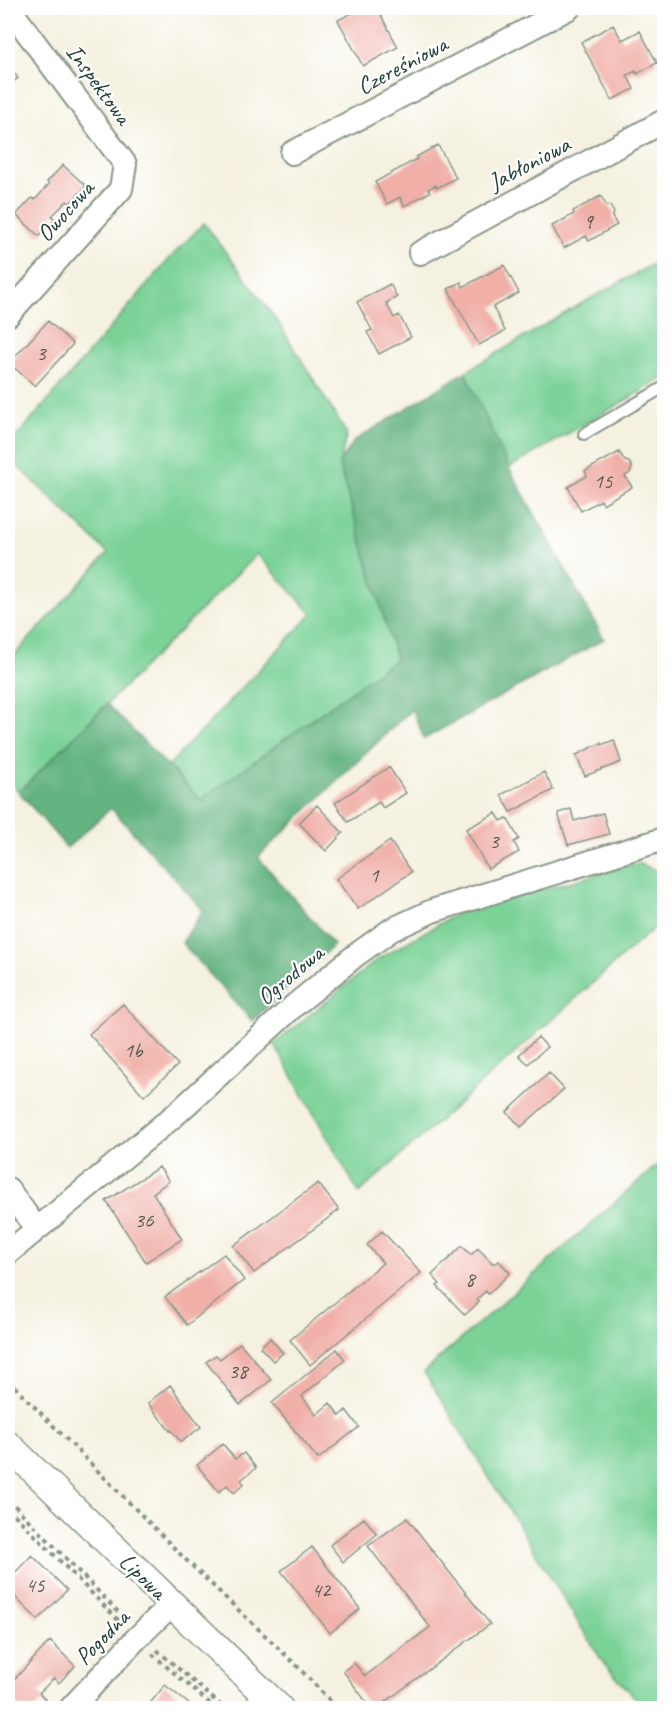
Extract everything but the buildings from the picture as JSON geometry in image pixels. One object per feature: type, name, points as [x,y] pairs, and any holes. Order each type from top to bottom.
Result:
[{"type":"street","name":"Inspektowa","points":[[9,8],[125,165]]},
{"type":"street","name":"Czereśniowa","points":[[292,153],[569,8]]},
{"type":"street","name":"Jabłoniowa","points":[[420,253],[664,121]]},
{"type":"street","name":"Owocowa","points":[[8,315],[121,189],[125,165]]},
{"type":"street","name":"Ogrodowa","points":[[8,1253],[175,1115],[295,1005],[356,955],[391,930],[432,910],[664,839]]},
{"type":"street","points":[[8,1189],[36,1228]]},
{"type":"street","name":"Lipowa","points":[[8,1444],[279,1708]]},
{"type":"street","name":"Pogodna","points":[[71,1708],[172,1604]]},
{"type":"lane","points":[[584,434],[664,387]]},
{"type":"path","points":[[8,1380],[337,1708]]},
{"type":"path","points":[[8,1499],[171,1672],[215,1708]]},
{"type":"path","points":[[8,1508],[139,1636],[224,1708]]},
{"type":"green space","points":[[204,223],[278,322],[347,434],[339,465],[396,659],[201,800],[168,766],[312,614],[257,554],[19,792],[8,779],[8,662],[108,553],[8,457],[8,447],[171,257]]},
{"type":"green space","points":[[664,258],[664,378],[509,468],[465,372]]},
{"type":"green space","points":[[465,372],[509,468],[604,639],[424,739],[412,709],[258,857],[334,945],[252,1021],[182,943],[203,910],[111,808],[67,848],[19,792],[107,704],[201,800],[396,659],[339,464],[354,441]]},
{"type":"green space","points":[[638,863],[663,873],[664,919],[359,1193],[274,1044],[379,958],[460,912]]},
{"type":"green space","points":[[664,1159],[664,1708],[645,1708],[604,1664],[424,1372]]}]
